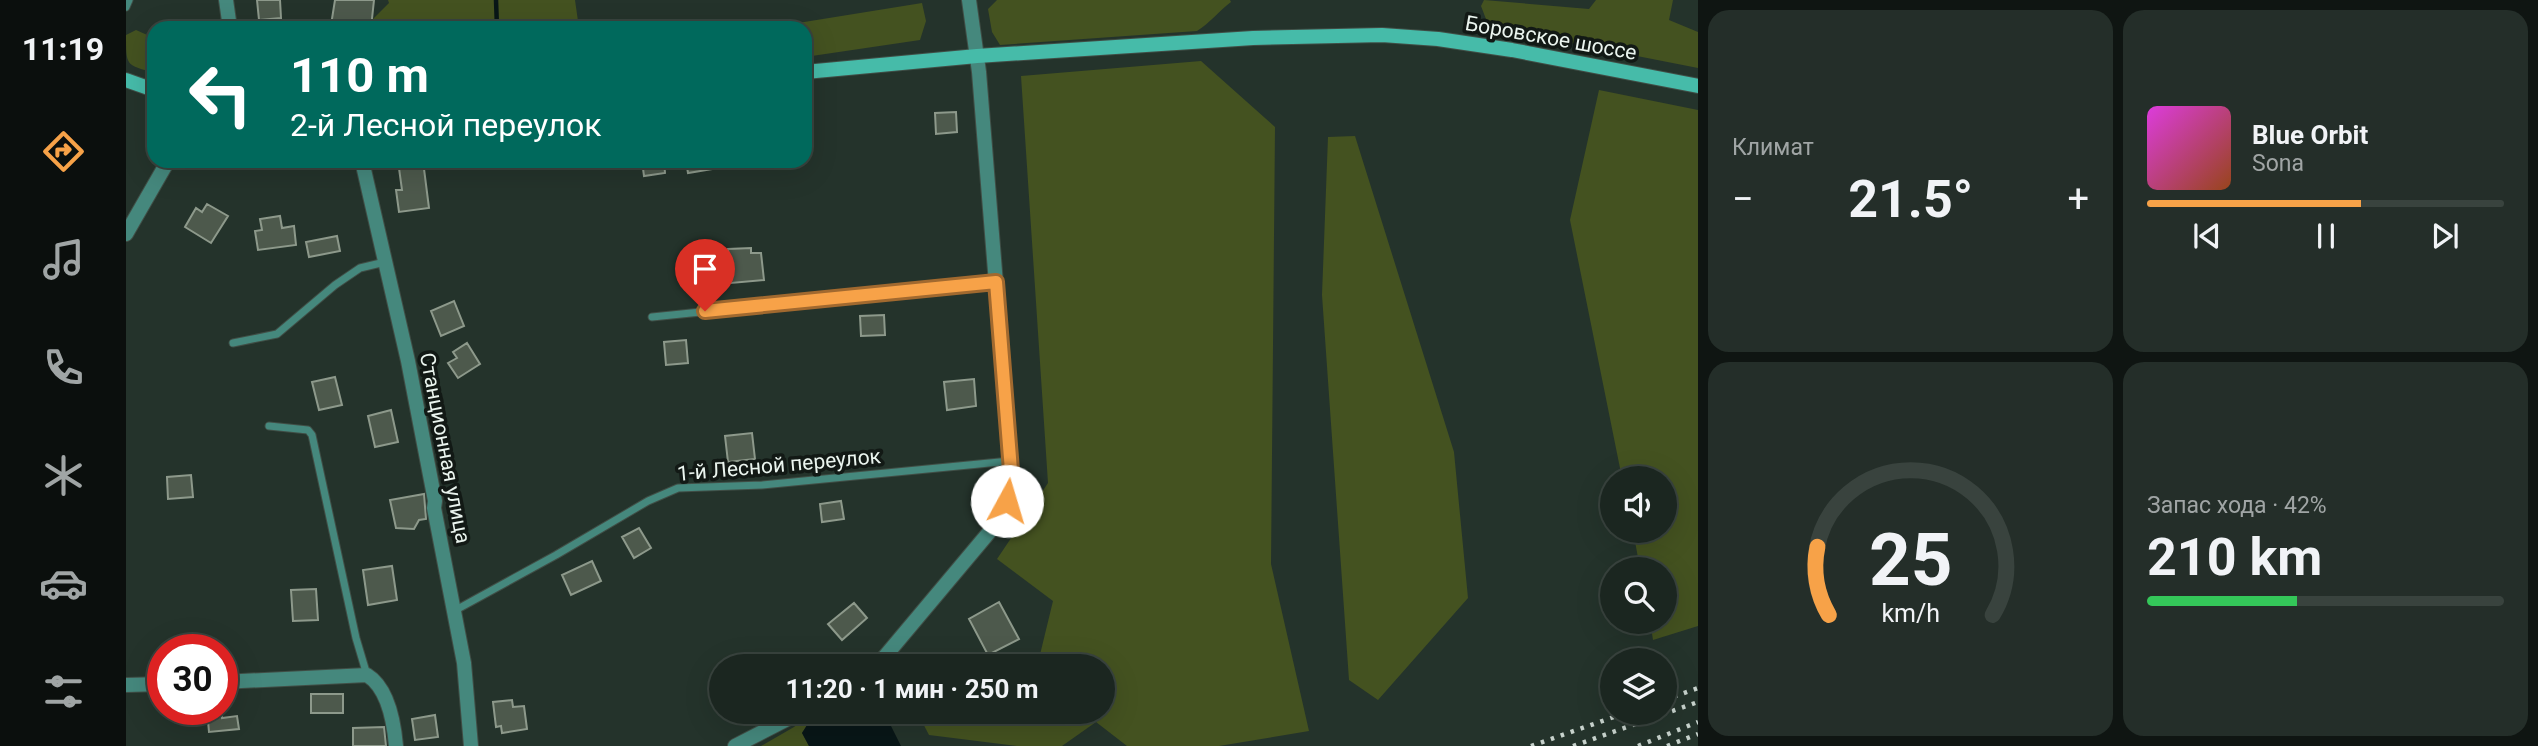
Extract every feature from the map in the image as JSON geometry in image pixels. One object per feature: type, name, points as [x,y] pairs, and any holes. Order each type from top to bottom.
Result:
[{"type":"main road","name":"Боровское шоссе","points":[[812,71],[977,56],[1253,38],[1397,35],[1512,50],[1698,86]]},
{"type":"main road","points":[[126,80],[147,88]]},
{"type":"street","points":[[226,0],[229,21]]},
{"type":"street","points":[[887,654],[1003,512],[1012,483],[977,56],[969,0]]},
{"type":"street","points":[[126,234],[165,168]]},
{"type":"street","name":"Станционная улица","points":[[364,168],[408,361],[464,663],[471,746]]},
{"type":"street","points":[[238,681],[367,675],[385,698],[396,746]]},
{"type":"street","points":[[126,685],[147,684]]},
{"type":"street","points":[[736,746],[778,724]]},
{"type":"lane","points":[[126,7],[129,0]]},
{"type":"lane","points":[[233,343],[277,334],[335,285],[360,268],[385,262]]},
{"type":"lane","points":[[653,317],[996,282]]},
{"type":"lane","points":[[269,426],[300,428],[308,430],[312,435],[356,638],[367,675]]},
{"type":"lane","name":"1-й Лесной переулок","points":[[454,611],[662,494],[678,488],[725,487],[1010,461]]},
{"type":"green space","points":[[388,0],[575,0],[578,21],[371,21],[389,3]]},
{"type":"green space","points":[[997,0],[1231,2],[1197,31],[1000,45],[992,32],[988,9]]},
{"type":"green space","points":[[1484,0],[1589,9],[1596,0],[1673,0],[1669,20],[1698,32],[1698,68],[1489,27],[1481,6]]},
{"type":"green space","points":[[922,3],[926,21],[920,40],[812,56],[810,21]]},
{"type":"green space","points":[[136,30],[147,35],[147,70],[133,65],[127,59],[126,35]]},
{"type":"green space","points":[[1201,61],[1275,127],[1271,564],[1309,731],[1219,746],[1127,746],[1099,724],[1115,724],[1115,654],[1040,654],[1053,601],[997,559],[1048,483],[1021,76]]},
{"type":"green space","points":[[1599,90],[1698,110],[1698,626],[1677,633],[1677,557],[1638,557],[1635,543],[1677,543],[1677,466],[1620,466],[1570,220]]},
{"type":"green space","points":[[1355,136],[1454,452],[1468,598],[1378,700],[1349,680],[1322,295],[1328,137]]},
{"type":"green space","points":[[1652,634],[1672,634],[1653,640]]},
{"type":"green space","points":[[797,724],[808,724],[802,733],[809,746],[761,746]]},
{"type":"green space","points":[[923,724],[1093,724],[1062,746],[1017,746],[929,735]]},
{"type":"shaded area","points":[[808,724],[890,724],[901,746],[809,746],[802,733]]},
{"type":"building","points":[[257,0],[280,0],[281,18],[259,20]]},
{"type":"building","points":[[335,0],[374,0],[372,21],[332,21]]},
{"type":"building","points":[[956,112],[957,132],[936,134],[935,113]]},
{"type":"building","points":[[399,168],[424,168],[429,208],[399,212],[396,190],[402,190]]},
{"type":"building","points":[[643,168],[665,168],[665,173],[644,176]]},
{"type":"building","points":[[687,168],[719,168],[688,173]]},
{"type":"building","points":[[207,204],[228,216],[211,243],[185,227],[196,208],[202,212]]},
{"type":"building","points":[[280,216],[282,228],[294,226],[296,245],[258,250],[255,231],[262,230],[260,219]]},
{"type":"building","points":[[337,236],[340,251],[309,257],[306,242]]},
{"type":"building","points":[[751,248],[751,253],[761,253],[764,280],[731,283],[728,249]]},
{"type":"building","points":[[454,301],[464,326],[441,336],[431,311]]},
{"type":"building","points":[[884,315],[885,335],[861,336],[860,316]]},
{"type":"building","points":[[686,340],[688,363],[666,365],[664,342]]},
{"type":"building","points":[[467,343],[480,364],[458,378],[448,363],[457,358],[453,352]]},
{"type":"building","points":[[335,377],[342,405],[319,410],[312,382]]},
{"type":"building","points":[[974,379],[976,406],[947,410],[944,382]]},
{"type":"building","points":[[391,410],[398,442],[375,447],[368,416]]},
{"type":"building","points":[[752,433],[755,459],[728,462],[725,436]]},
{"type":"building","points":[[191,475],[193,497],[168,499],[167,477]]},
{"type":"building","points":[[424,494],[426,519],[419,520],[414,529],[396,528],[390,500]]},
{"type":"building","points":[[841,501],[844,519],[822,522],[820,504]]},
{"type":"building","points":[[639,528],[651,548],[634,558],[622,537]]},
{"type":"building","points":[[592,561],[601,581],[571,595],[562,575]]},
{"type":"building","points":[[392,566],[397,600],[368,605],[363,570]]},
{"type":"building","points":[[316,589],[318,620],[293,621],[291,590]]},
{"type":"building","points":[[999,602],[1019,639],[987,654],[969,619]]},
{"type":"building","points":[[854,603],[867,618],[842,640],[828,624]]},
{"type":"building","points":[[311,694],[343,694],[343,713],[311,713]]},
{"type":"building","points":[[512,700],[513,707],[524,706],[527,729],[502,733],[501,726],[496,727],[493,702]]},
{"type":"building","points":[[435,715],[438,737],[415,740],[412,719]]},
{"type":"building","points":[[238,722],[239,729],[209,732],[208,725],[238,725]]},
{"type":"building","points":[[384,727],[386,746],[353,746],[353,728]]},
{"type":"waterway","points":[[496,0],[497,21]]},
{"type":"railway","points":[[1677,695],[1698,688]]},
{"type":"railway","points":[[1573,746],[1698,702]]},
{"type":"railway","points":[[1531,746],[1600,722]]},
{"type":"railway","points":[[1638,746],[1698,722]]},
{"type":"railway","points":[[1667,746],[1698,734]]},
{"type":"route","points":[[705,311],[996,282],[1012,483],[1007,501]]}]
